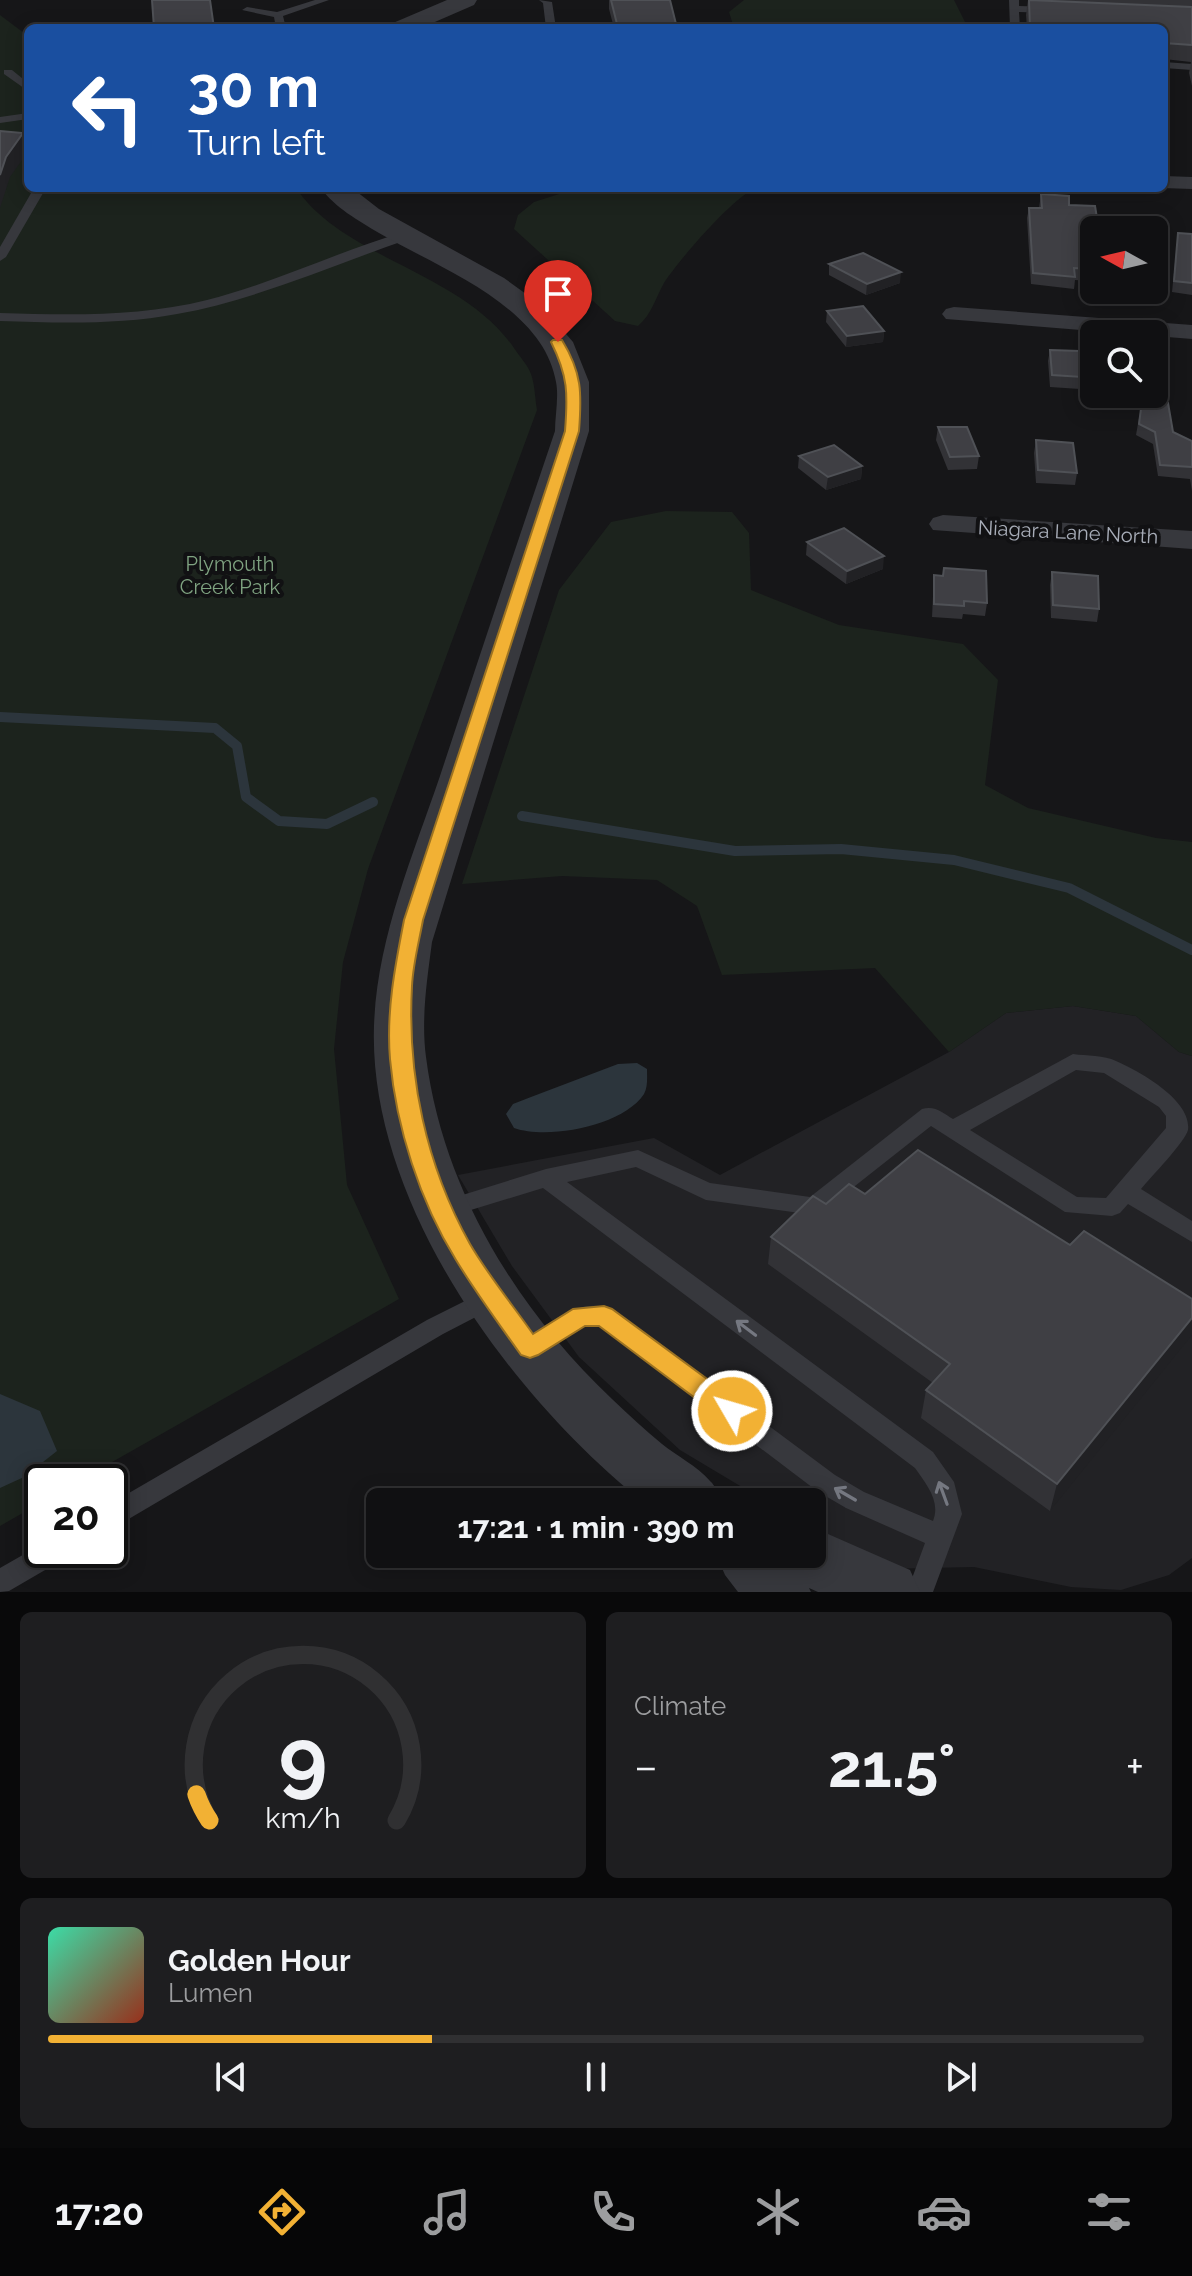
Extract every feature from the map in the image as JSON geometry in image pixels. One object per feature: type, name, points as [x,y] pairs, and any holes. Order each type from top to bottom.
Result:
[{"type":"street","points":[[410,24],[466,0]]},
{"type":"street","points":[[1168,182],[1192,183]]},
{"type":"street","points":[[340,192],[364,213],[489,282],[531,311],[558,342],[569,365],[575,390],[572,431],[408,942],[399,1020],[400,1058],[425,1169],[463,1252],[530,1348],[566,1393],[618,1447],[672,1488]]},
{"type":"street","points":[[954,314],[1192,332]]},
{"type":"street","name":"Niagara Lane North","points":[[943,524],[1192,540]]},
{"type":"street","points":[[826,1564],[887,1592]]},
{"type":"street","points":[[759,1568],[778,1592]]},
{"type":"lane","points":[[247,10],[278,15],[324,0]]},
{"type":"lane","points":[[544,0],[550,24]]},
{"type":"lane","points":[[1015,24],[1014,4],[1058,11]]},
{"type":"lane","points":[[278,15],[280,24]]},
{"type":"lane","points":[[1168,65],[1192,67]]},
{"type":"lane","points":[[8,72],[24,85]]},
{"type":"lane","points":[[0,120],[24,117]]},
{"type":"lane","points":[[0,257],[38,192]]},
{"type":"lane","points":[[0,317],[97,320],[175,311],[215,302],[405,236]]},
{"type":"lane","points":[[442,1210],[546,1178],[638,1158],[706,1191],[814,1206],[930,1115],[952,1130],[1073,1206],[1112,1207],[1177,1130],[1177,1114],[1167,1101],[1109,1066],[1073,1062],[952,1130]]},
{"type":"lane","points":[[546,1178],[924,1460],[945,1490],[949,1514],[920,1592]]},
{"type":"lane","points":[[1126,1191],[1192,1233]]},
{"type":"lane","points":[[128,1507],[435,1327],[494,1296]]},
{"type":"lane","points":[[530,1348],[581,1316],[604,1316],[826,1483],[855,1500],[941,1537]]},
{"type":"lane","points":[[0,1582],[24,1568]]},
{"type":"shaded area","points":[[1073,1006],[1136,1016],[1179,1052],[1192,1056],[1192,1558],[1169,1575],[1121,1590],[1071,1587],[974,1567],[880,1569],[826,1537],[826,1488],[744,1488],[680,1450],[579,1357],[512,1266],[458,1175],[654,1138],[720,1175],[949,1052],[1006,1013]]},
{"type":"shaded area","points":[[637,1063],[647,1069],[644,1094],[634,1105],[603,1122],[565,1131],[528,1131],[514,1128],[506,1114],[513,1104],[618,1064]]},
{"type":"shaded area","points":[[0,1394],[40,1411],[57,1451],[40,1464],[24,1464],[24,1477],[0,1488]]},
{"type":"green space","points":[[744,0],[954,0],[966,24],[733,24],[729,12]]},
{"type":"green space","name":"Plymouth Creek Park","points":[[0,15],[24,33],[24,192],[300,192],[317,212],[343,232],[465,301],[492,322],[530,371],[537,410],[368,869],[343,962],[334,1049],[347,1185],[399,1299],[109,1464],[24,1464],[24,1512],[0,1526]]},
{"type":"green space","points":[[565,192],[748,192],[693,245],[664,283],[650,311],[638,326],[615,321],[514,229],[518,215],[534,202]]},
{"type":"green space","points":[[666,511],[732,512],[749,533],[751,590],[839,625],[963,644],[998,680],[985,785],[1028,808],[1156,838],[1192,842],[1192,1056],[1179,1052],[1136,1016],[1073,1006],[1006,1013],[949,1052],[875,968],[722,975],[697,906],[657,880],[562,876],[462,884],[559,590],[611,522]]},
{"type":"building","points":[[152,0],[210,0],[213,24],[154,24]]},
{"type":"building","points":[[611,0],[670,0],[676,24],[617,24]]},
{"type":"building","points":[[1029,0],[1192,7],[1192,45],[1168,43],[1168,24],[1030,24]]},
{"type":"building","points":[[0,131],[23,133],[6,157],[0,175]]},
{"type":"building","points":[[1041,194],[1069,196],[1069,205],[1095,206],[1097,216],[1080,216],[1080,268],[1074,268],[1075,277],[1033,273],[1029,208],[1042,208]]},
{"type":"building","points":[[1178,233],[1192,234],[1192,283],[1174,281]]},
{"type":"building","points":[[863,253],[901,272],[867,284],[829,264]]},
{"type":"building","points":[[863,306],[884,331],[847,336],[827,311]]},
{"type":"building","points":[[1050,350],[1079,351],[1080,377],[1052,375]]},
{"type":"building","points":[[1168,403],[1173,432],[1192,441],[1192,467],[1160,465],[1155,432],[1139,424],[1141,408],[1168,408]]},
{"type":"building","points":[[938,427],[967,427],[979,456],[950,457]]},
{"type":"building","points":[[1036,440],[1073,443],[1077,473],[1038,470]]},
{"type":"building","points":[[834,445],[862,466],[828,477],[799,456]]},
{"type":"building","points":[[844,528],[884,556],[847,571],[807,542]]},
{"type":"building","points":[[944,568],[986,571],[987,603],[964,601],[964,606],[934,604],[934,575],[943,576]]},
{"type":"building","points":[[1052,572],[1098,576],[1099,609],[1053,605]]},
{"type":"building","points":[[918,1150],[1070,1245],[1084,1231],[1192,1299],[1192,1318],[1057,1484],[926,1390],[950,1364],[771,1237],[813,1196],[826,1204],[849,1184],[865,1194]]},
{"type":"waterway","points":[[0,717],[215,728],[237,746],[246,797],[279,821],[327,824],[373,802]]},
{"type":"waterway","points":[[522,816],[735,851],[841,849],[954,860],[1069,888],[1192,950]]},
{"type":"route","points":[[558,342],[569,365],[575,390],[572,431],[420,898],[408,942],[402,983],[400,1058],[425,1169],[442,1210],[463,1252],[530,1348],[581,1316],[604,1316],[732,1411]]}]
